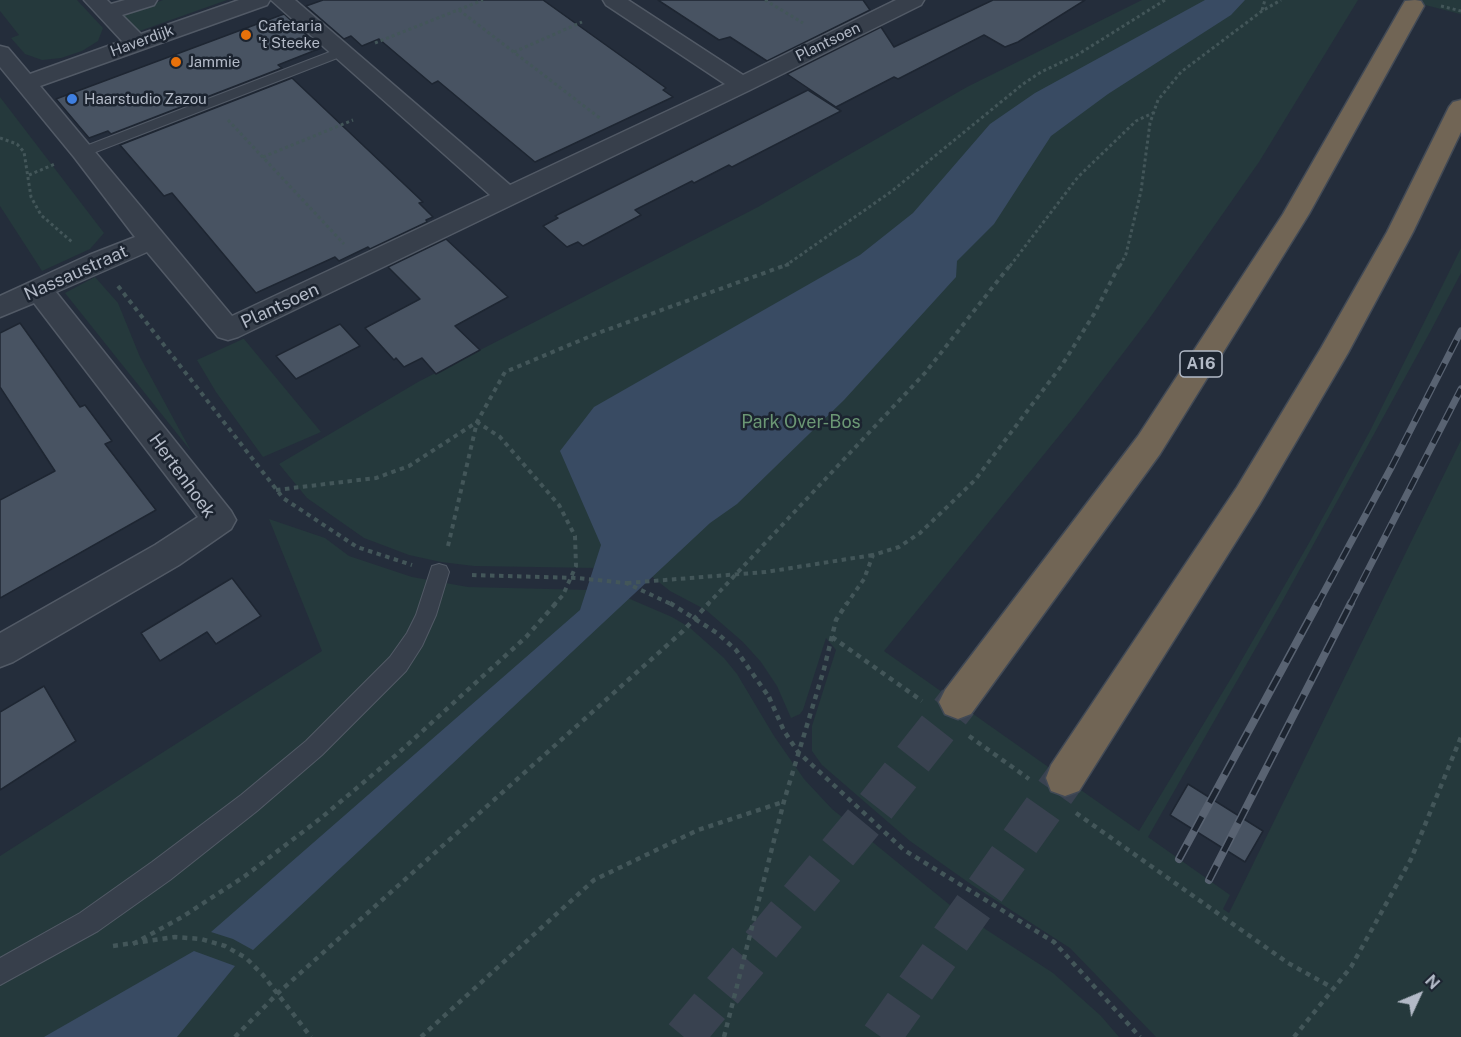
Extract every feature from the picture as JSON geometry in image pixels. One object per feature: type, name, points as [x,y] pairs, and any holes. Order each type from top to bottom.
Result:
[{"type":"highway","name":"A16","points":[[958,702],[1149,445],[1296,214],[1413,6]]},
{"type":"highway","points":[[1065,778],[1248,496],[1327,363],[1400,232],[1461,107]]},
{"type":"street","points":[[101,7],[146,0]]},
{"type":"street","name":"Haverdijk","points":[[25,83],[259,0]]},
{"type":"street","points":[[282,0],[507,196]]},
{"type":"street","points":[[614,0],[742,85]]},
{"type":"street","name":"Plantsoen","points":[[0,53],[228,330],[742,85],[913,0]]},
{"type":"street","points":[[101,7],[137,43]]},
{"type":"street","name":"Nassaustraat","points":[[0,307],[99,261],[152,240]]},
{"type":"street","name":"Hertenhoek","points":[[0,651],[166,555],[219,520],[38,289]]},
{"type":"lane","points":[[83,152],[342,53]]},
{"type":"lane","points":[[0,972],[89,922],[161,871],[249,803],[314,748],[398,664],[415,639],[426,615],[439,572]]},
{"type":"path","points":[[342,53],[483,0]]},
{"type":"path","points":[[765,0],[831,41]]},
{"type":"path","points":[[439,572],[445,562],[477,422],[505,372],[598,333],[790,264],[892,191],[1023,84],[1041,72],[1077,55],[1165,0]]},
{"type":"path","points":[[1262,11],[1264,0]]},
{"type":"path","points":[[0,138],[17,144],[24,152],[31,197],[41,215],[59,233],[99,261],[150,331],[283,498],[357,548],[439,572],[472,575],[577,578],[626,583],[766,572],[873,555],[899,547],[920,533],[975,480],[1062,364],[1094,314],[1125,254],[1141,191],[1153,112],[1158,100],[1181,72],[1262,11],[1281,0]]},
{"type":"path","points":[[459,10],[627,140]]},
{"type":"path","points":[[514,52],[582,22]]},
{"type":"path","points":[[211,102],[365,266]]},
{"type":"path","points":[[235,1037],[278,993],[683,631],[807,496],[925,373],[979,307],[1078,177],[1136,121],[1153,112]]},
{"type":"path","points":[[263,157],[353,120]]},
{"type":"path","points":[[724,1037],[784,801],[836,620],[864,579],[873,555]]},
{"type":"path","points":[[626,583],[672,603],[717,633],[736,650],[769,697],[784,731],[798,752],[904,850],[1054,942],[1140,1037]]},
{"type":"path","points":[[832,637],[928,706]]},
{"type":"path","points":[[967,734],[1034,783]]},
{"type":"path","points":[[1294,1037],[1351,967],[1411,859],[1461,737]]},
{"type":"path","points":[[421,1037],[594,880],[698,830],[784,801]]},
{"type":"path","points":[[1073,811],[1288,963],[1333,988]]},
{"type":"path","points":[[133,944],[175,937],[201,939],[225,946],[246,958],[263,975],[311,1037]]},
{"type":"green space","points":[[0,0],[77,0],[103,28],[98,41],[82,51],[61,58],[42,60],[25,54],[11,38],[19,35],[0,11]]},
{"type":"green space","points":[[163,0],[227,0],[134,33],[119,16]]},
{"type":"green space","name":"Park Over-Bos","points":[[1142,0],[1358,0],[1259,162],[1149,319],[1076,415],[884,651],[1139,831],[1309,543],[1371,429],[1461,248],[1461,273],[1430,332],[1278,609],[1148,837],[1230,895],[1223,909],[1229,913],[1461,440],[1461,1037],[1156,1037],[1070,948],[972,885],[910,841],[822,765],[812,751],[812,726],[836,650],[826,638],[803,710],[791,718],[777,686],[761,662],[743,642],[706,610],[670,591],[645,571],[474,566],[409,555],[364,538],[307,498],[279,464],[418,382],[758,207],[967,87]]},
{"type":"green space","points":[[1406,0],[1461,0],[1461,14],[1460,14]]},
{"type":"green space","points":[[0,97],[104,233],[90,249],[42,271],[0,206]]},
{"type":"green space","points":[[95,277],[118,303],[140,357],[191,451],[65,293]]},
{"type":"green space","points":[[244,339],[321,432],[263,457],[216,392],[197,360]]},
{"type":"green space","points":[[269,519],[325,538],[349,556],[412,577],[468,587],[590,590],[630,599],[689,627],[724,658],[737,674],[774,736],[804,779],[832,809],[956,910],[1053,973],[1101,1016],[1119,1037],[0,1037],[0,856],[322,651]]},
{"type":"water","points":[[1205,0],[1245,0],[1231,15],[1108,94],[1051,136],[994,224],[957,261],[956,277],[844,400],[737,504],[710,523],[253,950],[233,939],[211,932],[580,610],[601,545],[560,451],[594,407],[860,255],[913,213],[990,124],[1035,93]]},
{"type":"water","points":[[194,951],[235,966],[177,1037],[44,1037]]},
{"type":"building","points":[[323,0],[543,0],[666,88],[663,90],[673,97],[535,162],[438,81],[432,84],[379,39],[362,46],[351,36],[344,39],[306,6]]},
{"type":"building","points":[[658,0],[863,0],[870,10],[767,61],[730,37],[719,40]]},
{"type":"building","points":[[993,0],[1085,0],[1018,42],[1005,47],[984,35],[898,79],[894,77],[836,107],[787,74],[881,27],[894,47]]},
{"type":"building","points":[[284,14],[321,48],[278,65],[282,68],[111,134],[108,131],[89,138],[56,99]]},
{"type":"building","points":[[292,78],[423,202],[419,203],[433,217],[370,249],[368,247],[339,261],[335,257],[256,293],[172,193],[164,196],[120,145]]},
{"type":"building","points":[[808,90],[841,111],[732,167],[729,165],[694,183],[692,181],[635,210],[641,215],[583,246],[578,242],[567,247],[543,226],[558,218],[555,216]]},
{"type":"building","points":[[446,239],[508,297],[455,326],[480,350],[436,374],[422,358],[404,367],[396,358],[394,360],[365,328],[420,299],[388,267]]},
{"type":"building","points":[[20,323],[80,407],[85,405],[112,441],[105,444],[156,510],[0,598],[0,500],[55,471],[0,387],[0,333]]},
{"type":"building","points":[[340,324],[360,346],[296,379],[276,356]]},
{"type":"building","points":[[232,578],[261,616],[216,644],[207,632],[160,661],[141,633]]},
{"type":"building","points":[[44,686],[76,741],[0,790],[0,712]]},
{"type":"building","points":[[1188,784],[1263,831],[1245,862],[1170,815]]},
{"type":"tunnel","points":[[684,1037],[865,820],[958,702]]},
{"type":"tunnel","points":[[881,1037],[1065,778]]},
{"type":"railway","points":[[1317,605],[1461,331]]},
{"type":"railway","points":[[1350,605],[1461,389]]},
{"type":"railway","points":[[1179,859],[1318,603]]},
{"type":"railway","points":[[1209,880],[1351,603]]},
{"type":"place","name":"Cafetaria 't Steeke","points":[[246,35]]},
{"type":"place","name":"Jammie","points":[[176,62]]},
{"type":"place","name":"Haarstudio Zazou","points":[[72,99]]}]
